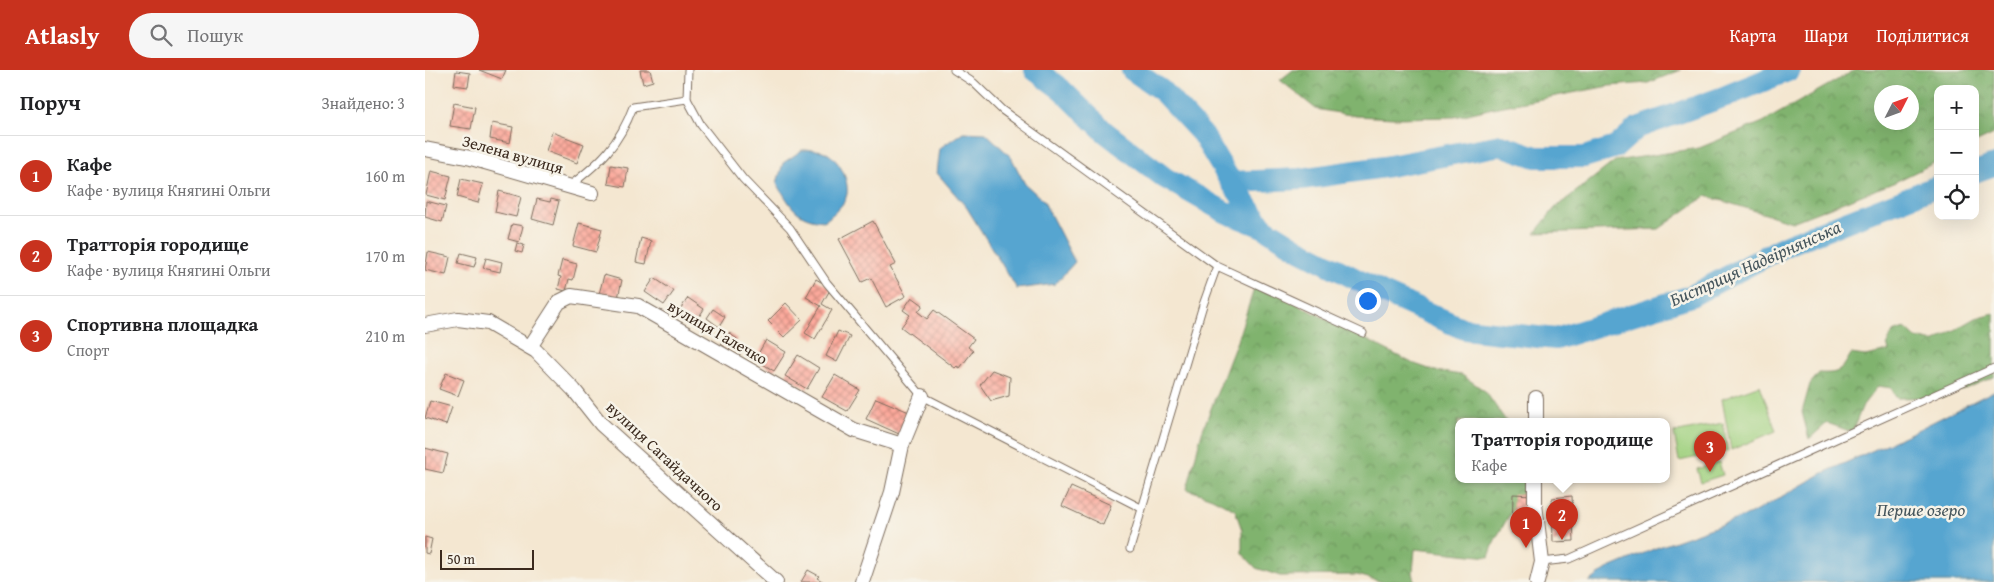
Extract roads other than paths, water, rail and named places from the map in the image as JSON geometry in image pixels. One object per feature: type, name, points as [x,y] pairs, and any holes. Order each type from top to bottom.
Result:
[{"type":"street","name":"Зелена вулиця","points":[[425,149],[471,158],[592,193]]},
{"type":"street","name":"вулиця Галечко","points":[[530,347],[559,302],[571,296],[638,306],[854,430],[902,445]]},
{"type":"street","name":"вулиця Сагайдачного","points":[[425,325],[458,318],[488,323],[530,347],[574,390],[601,424],[776,582]]},
{"type":"street","points":[[862,582],[892,492],[902,445],[922,396]]},
{"type":"street","points":[[1536,398],[1536,418]]},
{"type":"street","points":[[1535,483],[1535,504],[1542,562],[1537,582]]},
{"type":"lane","points":[[688,70],[687,99],[701,124],[732,166],[790,228],[827,283],[922,396],[1141,508]]},
{"type":"lane","points":[[954,70],[973,83],[1002,110],[1217,266],[1363,333]]},
{"type":"lane","points":[[568,187],[591,170],[616,143],[627,124],[633,107],[687,99]]},
{"type":"lane","points":[[1130,549],[1203,306],[1217,266]]},
{"type":"lane","points":[[1542,562],[1569,559],[1994,368]]},
{"type":"water","points":[[963,132],[986,133],[1011,157],[1025,184],[1043,200],[1075,262],[1055,284],[1017,289],[967,208],[937,173],[940,148]]},
{"type":"water","points":[[802,150],[817,150],[830,155],[839,164],[845,176],[846,198],[838,209],[825,221],[807,218],[795,210],[777,183],[783,163]]},
{"type":"water","name":"Перше озеро","points":[[1994,391],[1994,582],[1589,582],[1607,569],[1656,548],[1751,514],[1823,473],[1911,433]]},
{"type":"waterway","points":[[1035,70],[1061,89],[1105,132],[1165,178],[1225,212],[1263,227]]},
{"type":"waterway","name":"Бистриця Надвірнянська","points":[[1132,70],[1161,90],[1202,134],[1231,182],[1263,227],[1300,250],[1383,293],[1464,329],[1556,339],[1691,296],[1789,244],[1934,188]]},
{"type":"waterway","points":[[1231,182],[1301,179],[1384,167],[1501,145],[1536,157],[1584,157],[1616,147],[1637,128],[1726,96],[1790,70]]},
{"type":"waterway","name":"Бистриця Надвірнянська","points":[[1979,171],[1994,165]]},
{"type":"place","name":"Спортивна площадка","points":[[1710,472]]},
{"type":"place","name":"Тратторія городище","points":[[1562,540]]},
{"type":"place","name":"Кафе","points":[[1526,548]]}]
